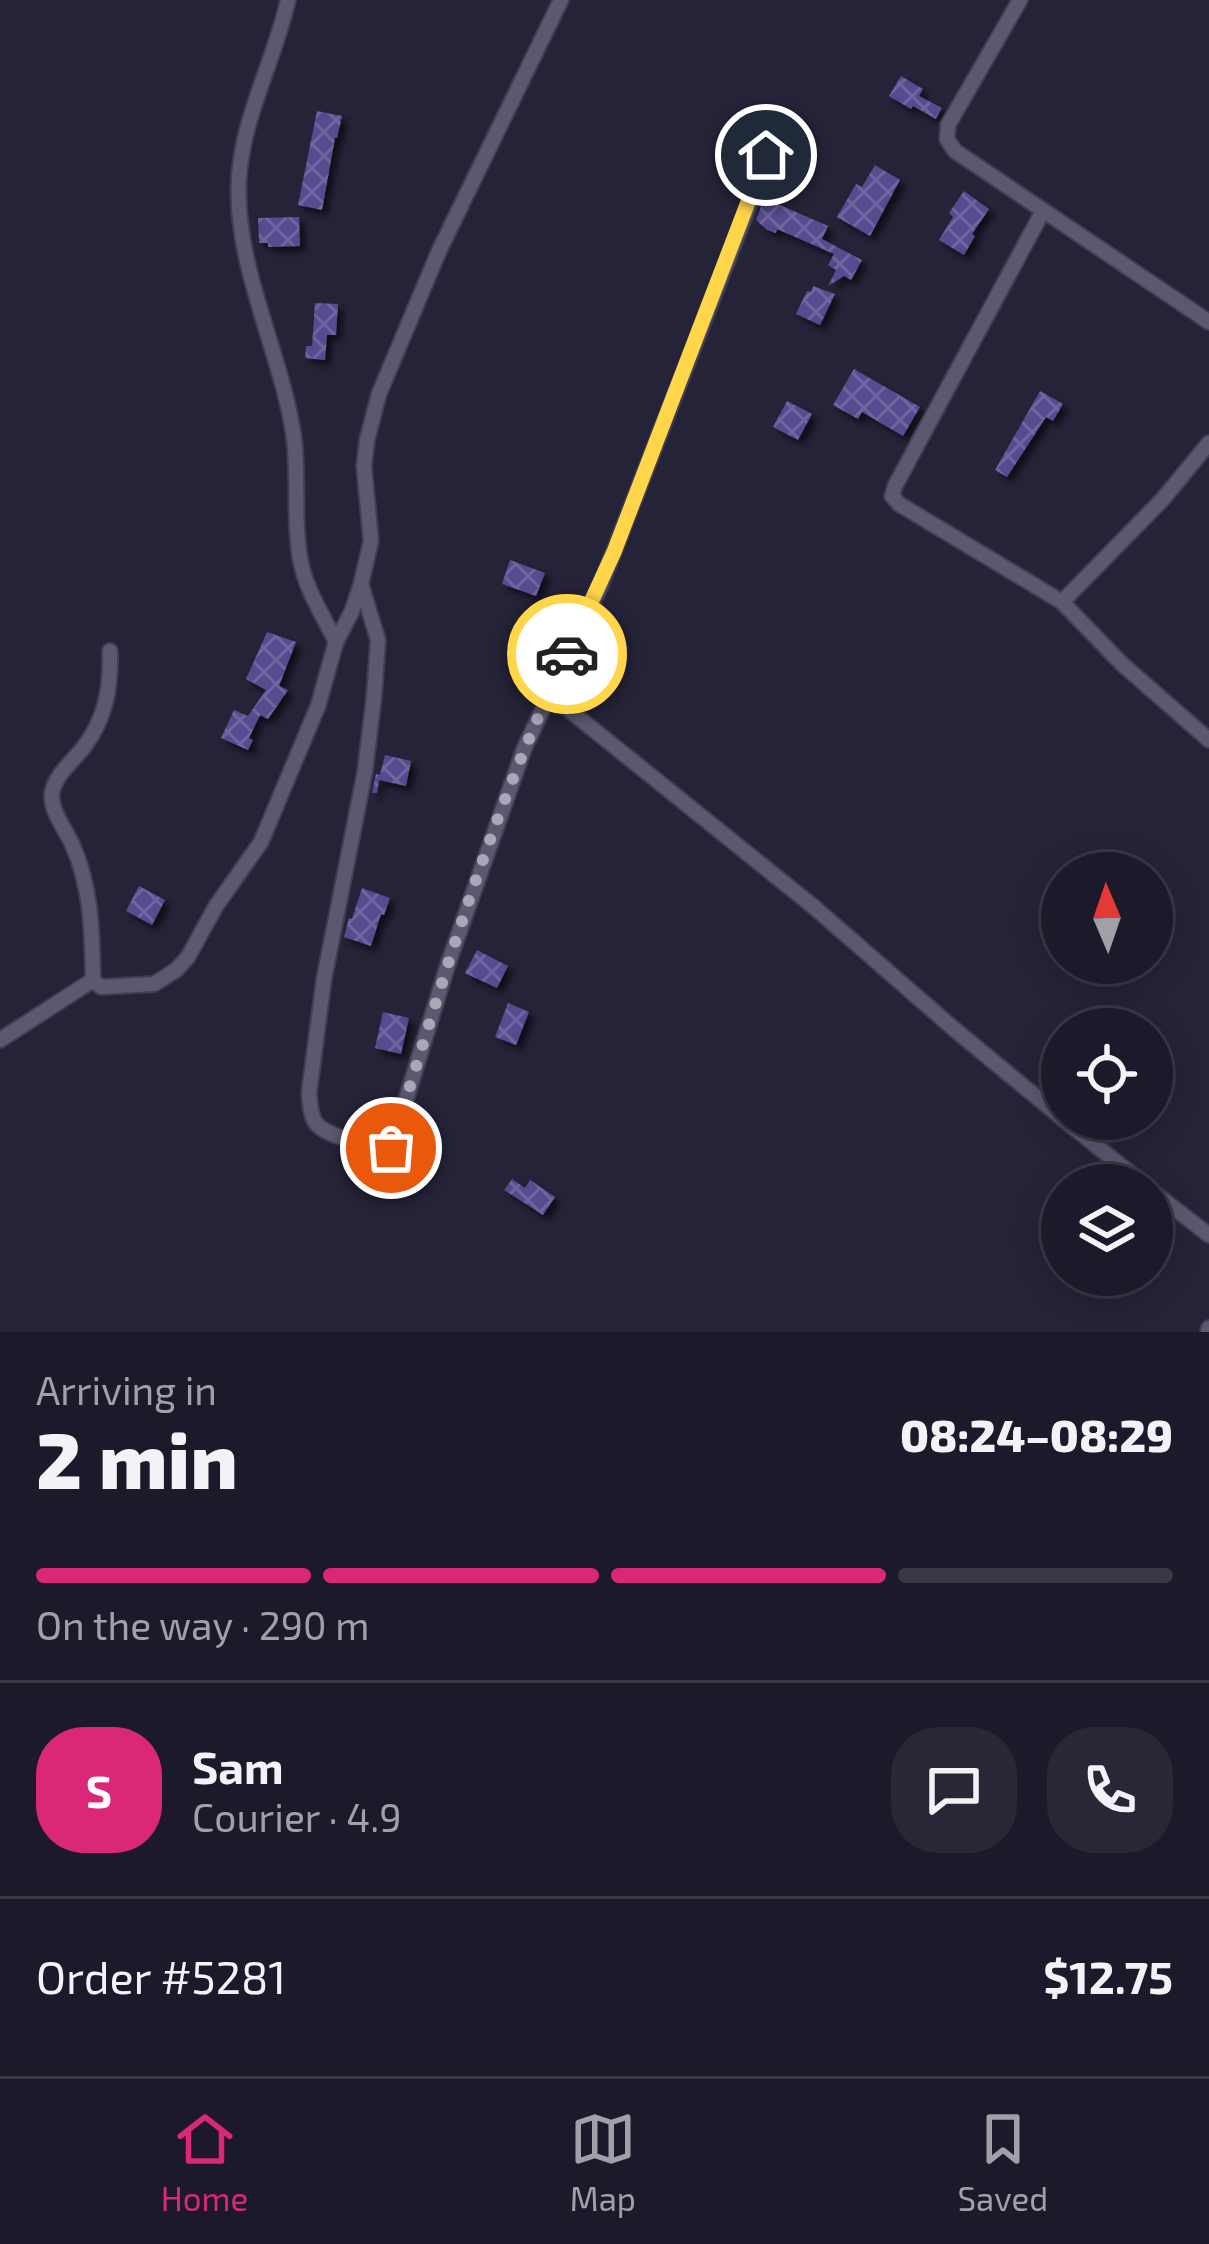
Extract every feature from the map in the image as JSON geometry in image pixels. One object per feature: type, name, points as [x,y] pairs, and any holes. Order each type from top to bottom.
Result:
[{"type":"street","points":[[288,0],[244,142],[239,210],[294,437],[300,558],[308,587],[336,642]]},
{"type":"street","points":[[110,651],[102,717],[52,792],[55,811],[86,882],[92,911],[93,980],[101,987],[140,987],[167,977],[188,957],[216,906],[261,842],[318,706],[336,642],[361,584],[370,541],[364,487],[367,440],[380,394],[439,251],[560,0]]},
{"type":"street","points":[[1021,0],[948,125],[947,139],[955,151],[1209,322]]},
{"type":"street","points":[[361,584],[377,629],[377,666],[362,789],[324,980],[311,1071],[311,1111],[325,1133],[391,1148],[448,964],[524,749],[614,552],[776,128]]},
{"type":"street","points":[[1043,211],[892,496],[1062,602],[1122,664],[1209,740]]},
{"type":"street","points":[[1062,602],[1163,499],[1209,443]]},
{"type":"street","points":[[548,693],[814,907],[1041,1102]]},
{"type":"street","points":[[0,1040],[93,980]]},
{"type":"street","points":[[1088,1140],[1118,1164]]},
{"type":"street","points":[[1173,1207],[1209,1235]]},
{"type":"building","points":[[901,76],[923,89],[919,96],[942,108],[936,119],[889,96]]},
{"type":"building","points":[[317,111],[342,116],[322,210],[298,205]]},
{"type":"building","points":[[875,165],[900,180],[870,236],[837,217],[856,184],[862,187]]},
{"type":"building","points":[[964,191],[989,209],[964,255],[939,240]]},
{"type":"building","points":[[764,198],[828,226],[822,239],[862,260],[851,280],[844,276],[828,286],[836,270],[828,265],[834,254],[777,229],[776,233],[767,230],[756,220]]},
{"type":"building","points":[[299,217],[300,246],[259,243],[258,218]]},
{"type":"building","points":[[813,286],[835,294],[820,325],[796,314]]},
{"type":"building","points":[[315,303],[338,304],[336,335],[327,335],[325,360],[305,358],[306,346],[312,346]]},
{"type":"building","points":[[854,369],[920,407],[903,436],[862,412],[858,419],[833,405]]},
{"type":"building","points":[[1040,391],[1063,404],[1053,421],[1046,417],[1007,477],[995,470]]},
{"type":"building","points":[[787,401],[812,414],[798,440],[773,427]]},
{"type":"building","points":[[510,560],[545,573],[536,596],[502,584]]},
{"type":"building","points":[[267,632],[296,642],[279,686],[288,690],[268,719],[260,715],[248,750],[221,738],[234,710],[248,716],[266,690],[246,679]]},
{"type":"building","points":[[385,755],[411,761],[406,786],[379,780],[377,793],[372,793],[376,774],[380,775]]},
{"type":"building","points":[[139,886],[165,900],[152,925],[126,911]]},
{"type":"building","points":[[362,888],[390,898],[371,946],[344,937]]},
{"type":"building","points":[[477,950],[508,966],[497,988],[465,973]]},
{"type":"building","points":[[508,1003],[529,1012],[516,1045],[495,1037]]},
{"type":"building","points":[[383,1012],[409,1018],[401,1054],[375,1048]]},
{"type":"building","points":[[512,1179],[525,1188],[530,1180],[555,1197],[543,1215],[504,1190]]},
{"type":"way so far","points":[[391,1148],[448,964],[524,749],[567,654]]},
{"type":"route","points":[[567,654],[614,552],[766,155]]}]
